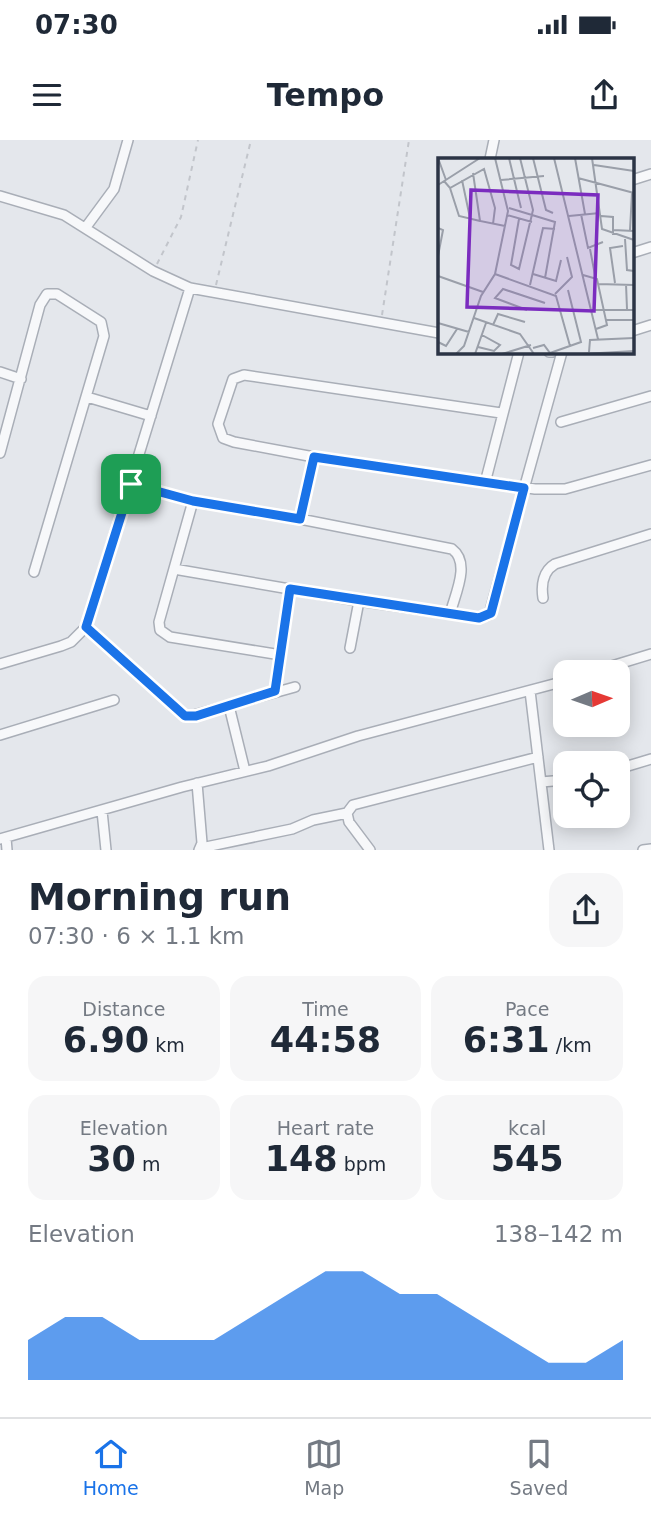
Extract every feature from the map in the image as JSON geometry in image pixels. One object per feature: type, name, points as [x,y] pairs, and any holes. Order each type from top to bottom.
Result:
[{"type":"street","points":[[86,227],[114,189],[128,140]]},
{"type":"street","points":[[490,158],[494,140]]},
{"type":"street","points":[[634,179],[651,174]]},
{"type":"street","points":[[0,196],[56,212],[86,227],[153,271],[190,288],[438,333]]},
{"type":"street","points":[[634,252],[651,247]]},
{"type":"street","points":[[0,664],[71,642],[86,627],[190,288]]},
{"type":"street","points":[[0,453],[40,305],[45,296],[52,293],[98,320],[103,326],[104,341],[34,572]]},
{"type":"street","points":[[634,330],[651,325]]},
{"type":"street","points":[[485,483],[518,354]]},
{"type":"street","points":[[174,569],[450,614],[479,618],[491,613],[561,354]]},
{"type":"street","points":[[0,372],[21,379]]},
{"type":"street","points":[[502,414],[249,375],[233,379],[218,424],[223,438],[234,442],[314,457],[524,488],[565,489],[651,464]]},
{"type":"street","points":[[561,422],[651,396]]},
{"type":"street","points":[[87,397],[151,416]]},
{"type":"street","points":[[300,519],[314,457]]},
{"type":"street","points":[[131,484],[193,501],[452,549],[460,555],[462,564],[450,614]]},
{"type":"street","points":[[193,501],[159,622],[162,633],[170,637],[281,655]]},
{"type":"street","points":[[543,598],[548,568],[651,534]]},
{"type":"street","points":[[275,691],[290,589]]},
{"type":"street","points":[[350,648],[359,601]]},
{"type":"street","points":[[86,627],[185,716],[196,716],[295,687]]},
{"type":"street","points":[[630,660],[651,654]]},
{"type":"street","points":[[7,850],[3,839],[245,771],[358,736],[553,684]]},
{"type":"street","points":[[530,691],[549,850]]},
{"type":"street","points":[[0,735],[114,700]]},
{"type":"street","points":[[229,706],[245,771]]},
{"type":"street","points":[[197,783],[200,849],[292,829],[313,820],[347,813],[356,804],[538,757]]},
{"type":"street","points":[[630,765],[651,759]]},
{"type":"street","points":[[541,782],[553,781]]},
{"type":"street","points":[[102,811],[106,850]]},
{"type":"street","points":[[347,813],[349,821],[370,850]]},
{"type":"street","points":[[643,850],[651,849]]},
{"type":"path","points":[[153,271],[181,217],[198,140]]},
{"type":"path","points":[[214,292],[251,140]]},
{"type":"path","points":[[381,324],[409,140]]},
{"type":"route","points":[[314,457],[524,488],[489,615],[479,618],[290,589],[275,691],[190,718],[86,627],[131,484],[193,501],[300,519],[314,457]]}]
